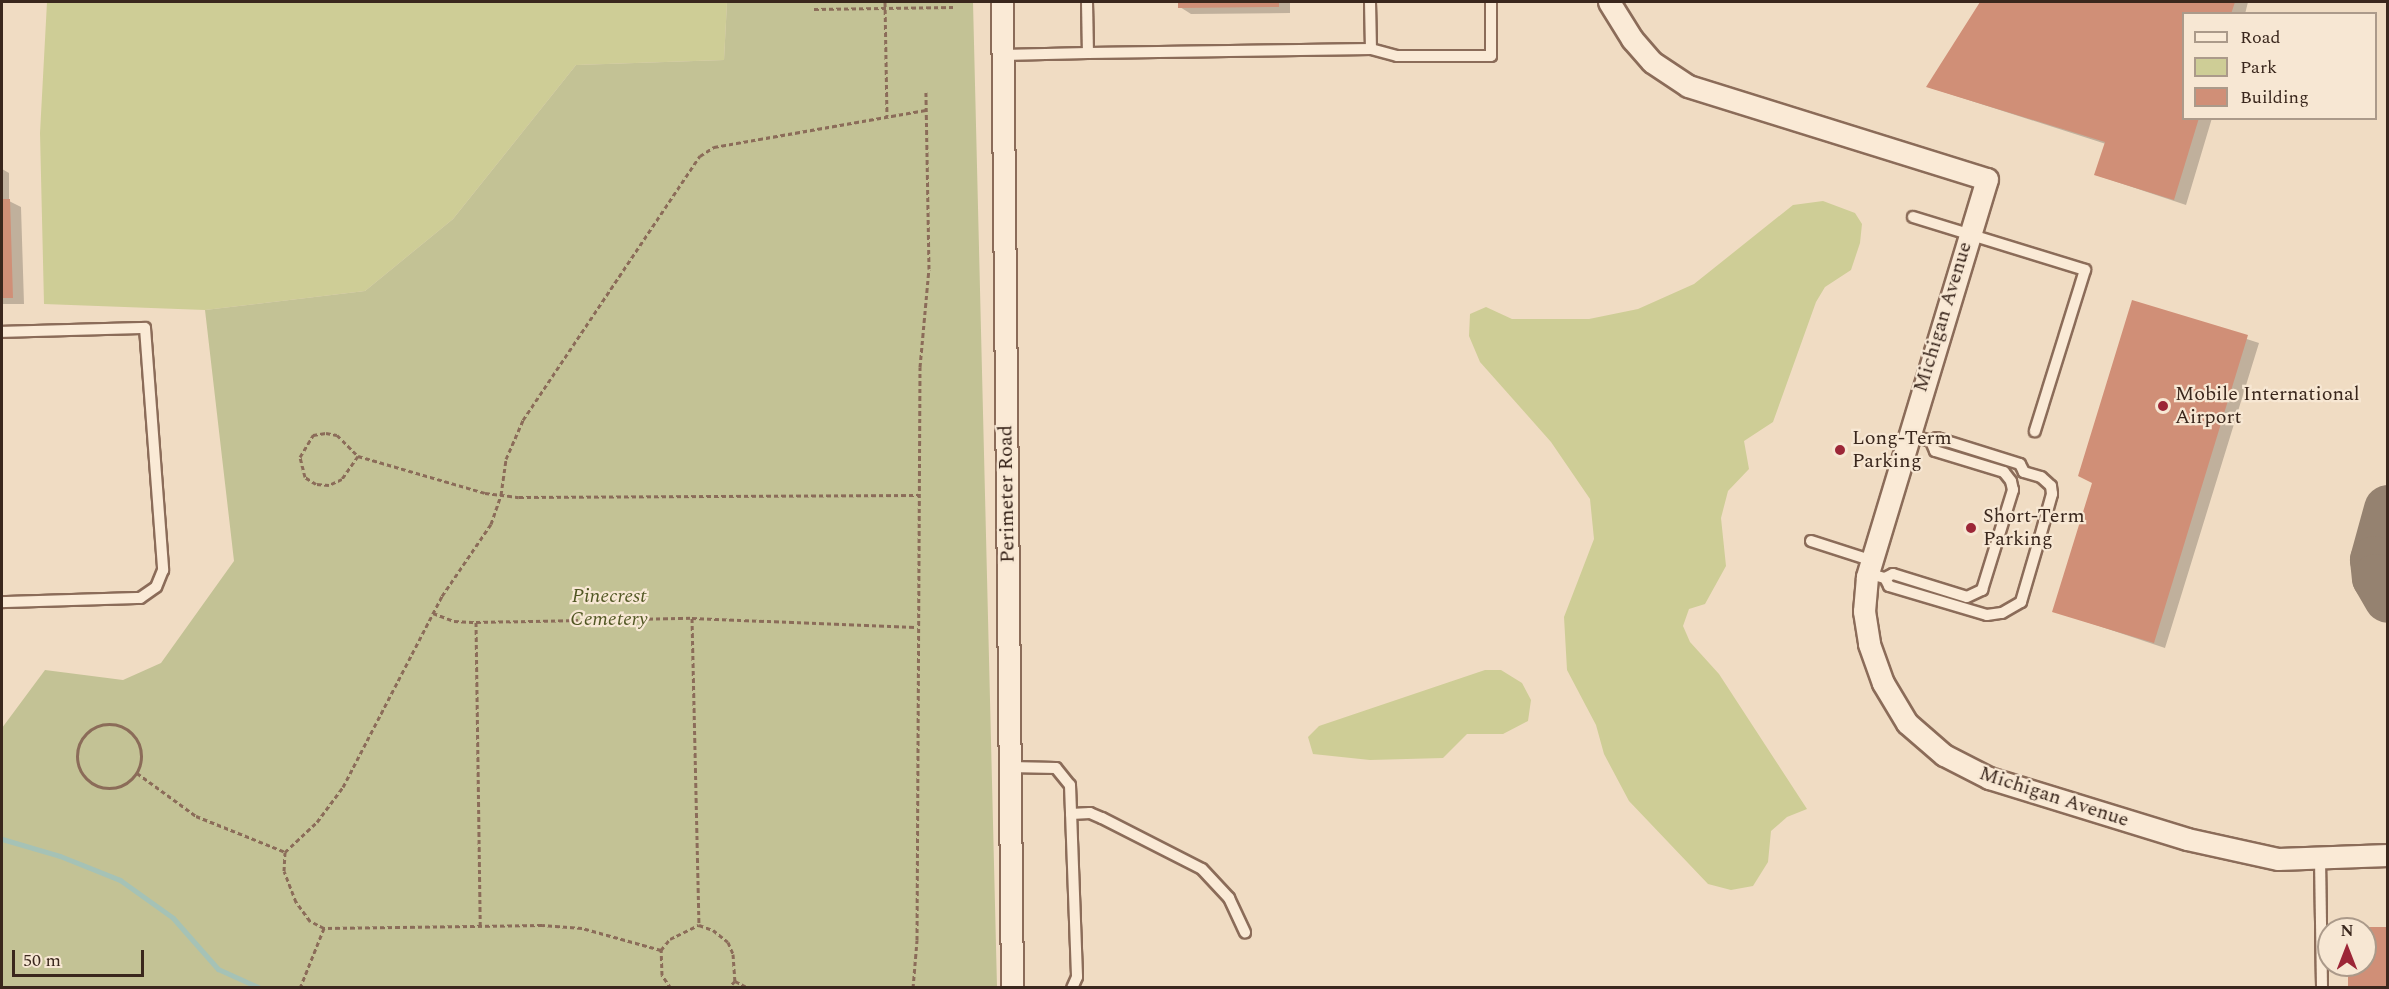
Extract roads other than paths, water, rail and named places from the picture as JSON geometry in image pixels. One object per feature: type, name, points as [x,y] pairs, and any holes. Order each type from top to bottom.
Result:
[{"type":"street","name":"Perimeter Road","points":[[1002,2],[1012,987]]},
{"type":"street","name":"Michigan Avenue","points":[[1609,2],[1627,32],[1652,62],[1688,86],[1987,179],[1907,434],[1874,570],[1865,627],[1883,683],[1908,723],[1944,755],[1989,778],[2187,839],[2253,856],[2320,859],[2388,855]]},
{"type":"lane","points":[[1088,2],[1088,53]]},
{"type":"lane","points":[[1370,2],[1371,50]]},
{"type":"lane","points":[[1003,55],[1371,50],[1397,56],[1491,56],[1491,2]]},
{"type":"lane","points":[[1913,217],[2085,270],[2035,431]]},
{"type":"lane","points":[[2,332],[145,328],[163,570],[156,587],[140,598],[2,602]]},
{"type":"lane","points":[[1874,570],[1889,586],[1987,615],[2002,613],[2021,602],[2052,494],[2051,486],[2041,477],[2024,472],[2020,464],[1937,438],[1931,441],[1907,434]]},
{"type":"lane","points":[[1811,542],[1874,570],[1967,597],[1982,590],[2013,490],[2011,481],[2004,472],[1935,450],[1931,441]]},
{"type":"lane","points":[[1010,767],[1056,768],[1065,775],[1071,814],[1077,977],[1072,987]]},
{"type":"lane","points":[[1071,814],[1090,813],[1102,818],[1202,869],[1229,898],[1245,932]]},
{"type":"lane","points":[[2320,859],[2322,987]]},
{"type":"waterway","points":[[2,839],[60,856],[120,880],[173,918],[218,969],[260,988]]},
{"type":"place","name":"Mobile International Airport","points":[[2163,406]]},
{"type":"place","name":"Long-Term Parking","points":[[1840,450]]},
{"type":"place","name":"Short-Term Parking","points":[[1971,528]]},
{"type":"park label","name":"Pinecrest Cemetery","points":[[609,608]]}]
